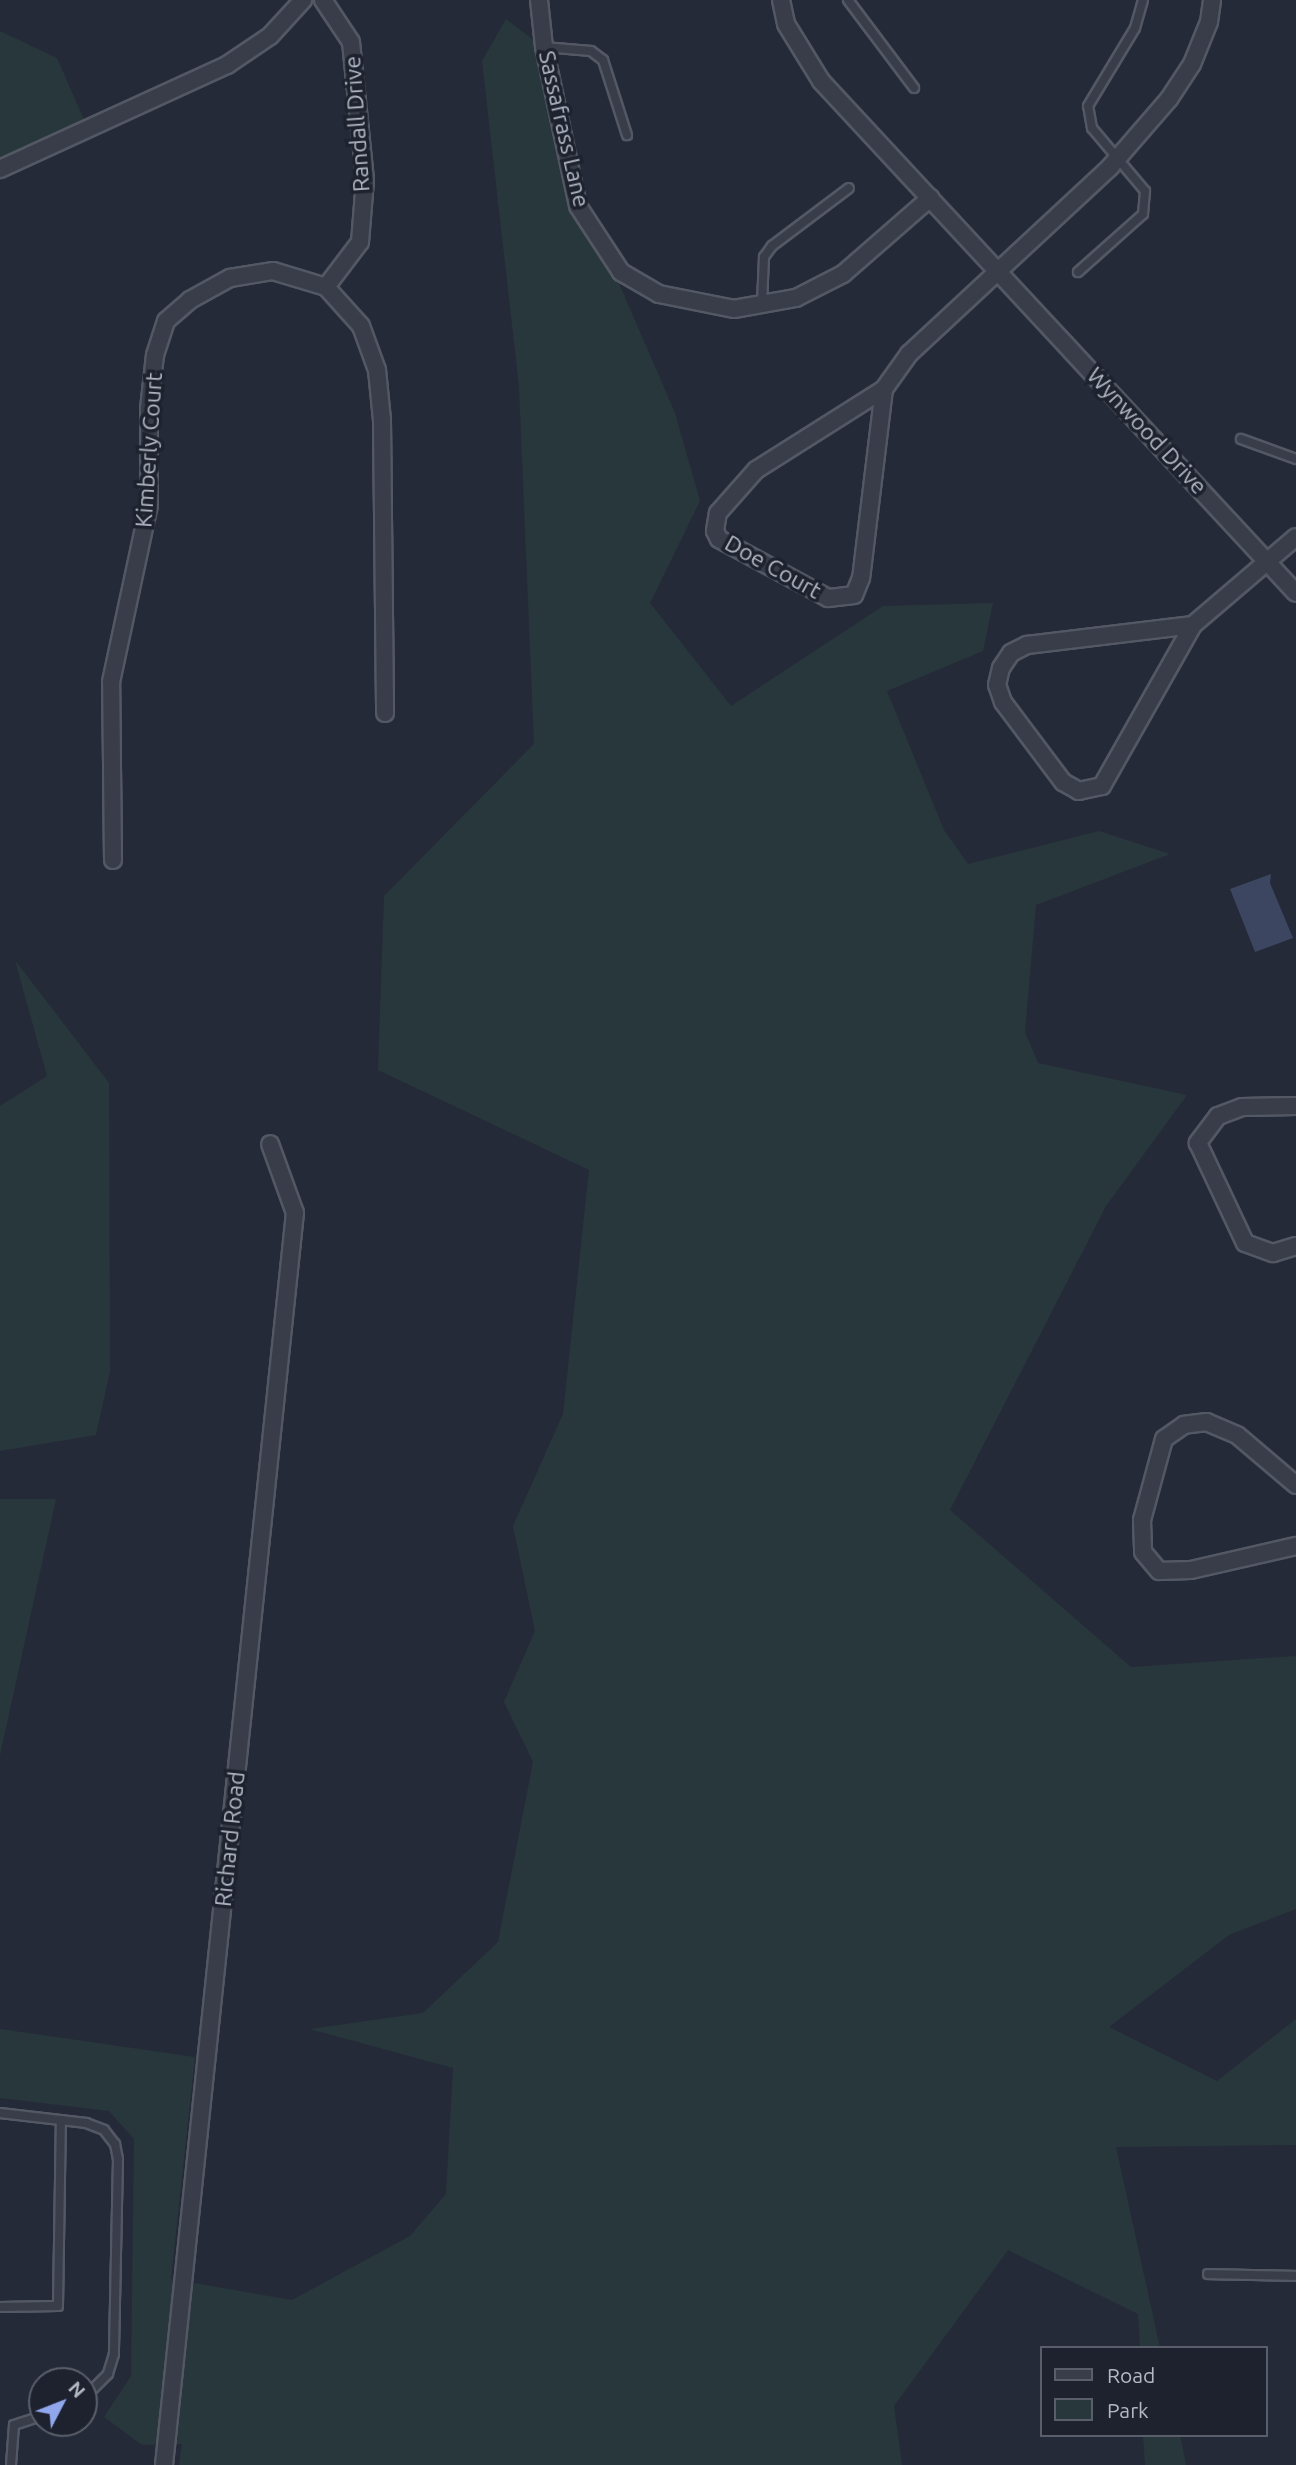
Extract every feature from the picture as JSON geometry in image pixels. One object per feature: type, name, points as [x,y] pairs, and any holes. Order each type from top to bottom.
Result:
[{"type":"street","points":[[0,169],[226,65],[270,36],[303,0]]},
{"type":"street","name":"Randall Drive","points":[[323,0],[351,42],[365,180],[360,242],[326,288]]},
{"type":"street","name":"Sassafrass Lane","points":[[539,0],[544,47],[578,206],[621,272],[659,294],[698,305],[734,309],[796,298],[843,274],[930,198]]},
{"type":"street","name":"Wynwood Drive","points":[[781,0],[786,24],[805,60],[1296,593]]},
{"type":"street","points":[[998,270],[1118,157],[1169,99],[1192,64],[1209,22],[1212,0]]},
{"type":"street","name":"Doe Court","points":[[884,390],[861,578],[854,595],[828,598],[719,539],[715,531],[718,513],[756,470],[884,390],[909,354],[998,270]]},
{"type":"street","name":"Kimberly Court","points":[[113,860],[111,682],[149,505],[149,409],[155,355],[166,321],[190,300],[230,278],[273,271],[326,288],[361,326],[377,370],[382,420],[385,713]]},
{"type":"street","points":[[1193,625],[1027,645],[1011,653],[1001,668],[997,685],[1003,702],[1063,782],[1079,790],[1102,786],[1193,625],[1296,537]]},
{"type":"street","points":[[1296,1105],[1242,1107],[1217,1116],[1198,1143],[1245,1242],[1273,1252],[1296,1246]]},
{"type":"street","name":"Richard Road","points":[[164,2465],[295,1213],[270,1144]]},
{"type":"street","points":[[1296,1485],[1237,1435],[1207,1422],[1184,1425],[1164,1439],[1142,1520],[1143,1552],[1159,1571],[1191,1570],[1296,1546]]},
{"type":"lane","points":[[848,0],[914,88]]},
{"type":"lane","points":[[1078,272],[1143,214],[1144,191],[1091,128],[1088,106],[1135,28],[1143,0]]},
{"type":"lane","points":[[544,47],[591,51],[603,60],[627,135]]},
{"type":"lane","points":[[762,303],[764,257],[772,246],[849,188]]},
{"type":"lane","points":[[1241,439],[1296,459]]},
{"type":"lane","points":[[0,2113],[61,2120],[104,2130],[118,2159],[114,2354],[108,2374],[98,2384]]},
{"type":"lane","points":[[0,2307],[58,2306],[61,2120]]},
{"type":"lane","points":[[1208,2274],[1296,2276]]},
{"type":"lane","points":[[11,2465],[14,2425],[28,2420]]},
{"type":"green space","points":[[506,19],[540,45],[573,207],[602,244],[675,413],[700,501],[650,603],[731,706],[883,606],[993,603],[983,651],[887,691],[944,830],[968,864],[1099,831],[1170,854],[1036,905],[1025,1032],[1038,1063],[1187,1095],[1106,1206],[950,1510],[1131,1667],[1296,1656],[1296,1909],[1229,1935],[1109,2027],[1217,2081],[1296,2019],[1296,2145],[1116,2147],[1160,2346],[1140,2346],[1138,2314],[1008,2250],[894,2406],[902,2465],[179,2465],[182,2444],[142,2445],[104,2417],[131,2376],[134,2139],[109,2111],[0,2098],[0,2029],[195,2057],[171,2279],[292,2300],[410,2236],[446,2194],[453,2068],[310,2029],[423,2013],[498,1942],[533,1762],[504,1702],[535,1631],[513,1526],[563,1414],[589,1170],[378,1070],[384,896],[534,744],[519,386],[482,61]]},
{"type":"green space","points":[[0,31],[57,58],[89,131],[0,176]]},
{"type":"green space","points":[[15,960],[109,1083],[110,1371],[96,1435],[0,1451],[0,1106],[47,1076]]},
{"type":"green space","points":[[0,1499],[56,1499],[0,1755]]},
{"type":"green space","points":[[1143,2437],[1180,2437],[1186,2465],[1145,2465]]},
{"type":"water","points":[[1271,874],[1270,883],[1293,938],[1255,952],[1230,889]]}]
